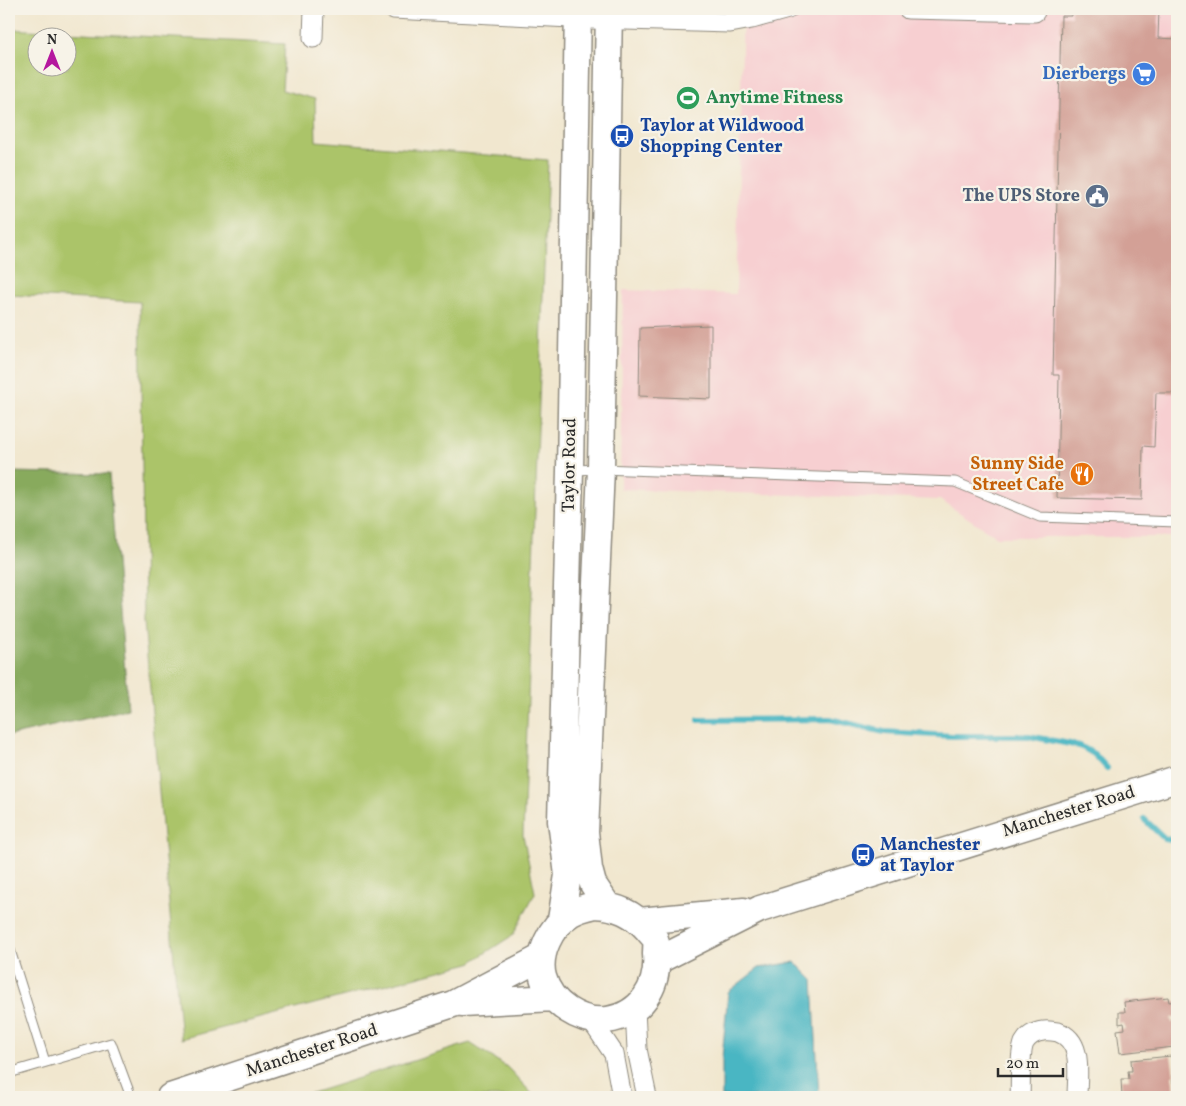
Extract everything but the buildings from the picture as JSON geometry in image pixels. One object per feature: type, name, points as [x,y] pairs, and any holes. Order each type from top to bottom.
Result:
[{"type":"street","points":[[312,38],[314,9]]},
{"type":"street","points":[[393,9],[609,14],[730,23],[788,9]]},
{"type":"street","points":[[908,9],[1035,12]]},
{"type":"street","name":"Taylor Road","points":[[561,920],[568,875],[561,821],[570,470],[578,14]]},
{"type":"street","name":"Taylor Road","points":[[608,906],[593,884],[589,869],[585,832],[601,469],[609,14]]},
{"type":"street","name":"Manchester Road","points":[[657,960],[760,909],[1177,779]]},
{"type":"street","points":[[595,905],[608,906],[628,912],[655,939],[657,960],[655,979],[647,996],[635,1009],[607,1020],[591,1020],[575,1015],[561,1006],[550,993],[543,976],[542,957],[548,937],[561,920],[582,908],[595,905]]},
{"type":"street","name":"Manchester Road","points":[[639,921],[760,909]]},
{"type":"street","name":"Manchester Road","points":[[170,1097],[454,1004],[542,957]]},
{"type":"street","name":"Manchester Road","points":[[454,1004],[554,998]]},
{"type":"street","points":[[635,1009],[637,1049],[647,1097]]},
{"type":"street","points":[[591,1020],[614,1054],[622,1097]]},
{"type":"street","points":[[1020,1097],[1024,1043],[1035,1032],[1052,1030],[1068,1038],[1076,1050],[1078,1060],[1077,1097]]},
{"type":"lane","points":[[570,470],[601,469],[955,482],[1040,517],[1177,522]]},
{"type":"lane","points":[[9,947],[45,1062]]},
{"type":"lane","points":[[9,1073],[111,1043],[131,1097]]},
{"type":"shaded area","points":[[743,9],[1177,9],[1177,537],[997,537],[940,500],[620,489],[623,290],[736,294]]},
{"type":"green space","points":[[9,29],[28,30],[28,78],[78,78],[78,33],[285,44],[282,90],[315,99],[316,141],[548,160],[523,835],[535,893],[513,935],[470,963],[181,1039],[144,622],[140,302],[9,295]]},
{"type":"green space","points":[[9,472],[109,474],[128,709],[9,736]]},
{"type":"green space","points":[[470,1043],[507,1067],[535,1097],[299,1097]]},
{"type":"water","points":[[795,962],[813,980],[819,1097],[722,1097],[722,1058],[728,992],[759,968]]},
{"type":"waterway","points":[[699,720],[830,719],[884,732],[953,736],[1029,736],[1080,746],[1094,754],[1107,768]]},
{"type":"waterway","points":[[1144,819],[1165,839],[1177,841]]},
{"type":"place","name":"Dierbergs","points":[[1144,74]]},
{"type":"place","name":"Anytime Fitness","points":[[688,98]]},
{"type":"place","name":"Taylor at Wildwood Shopping Center","points":[[622,136]]},
{"type":"place","name":"The UPS Store","points":[[1097,196]]},
{"type":"place","name":"Sunny Side Street Cafe","points":[[1082,474]]},
{"type":"place","name":"Manchester at Taylor","points":[[863,855]]}]
